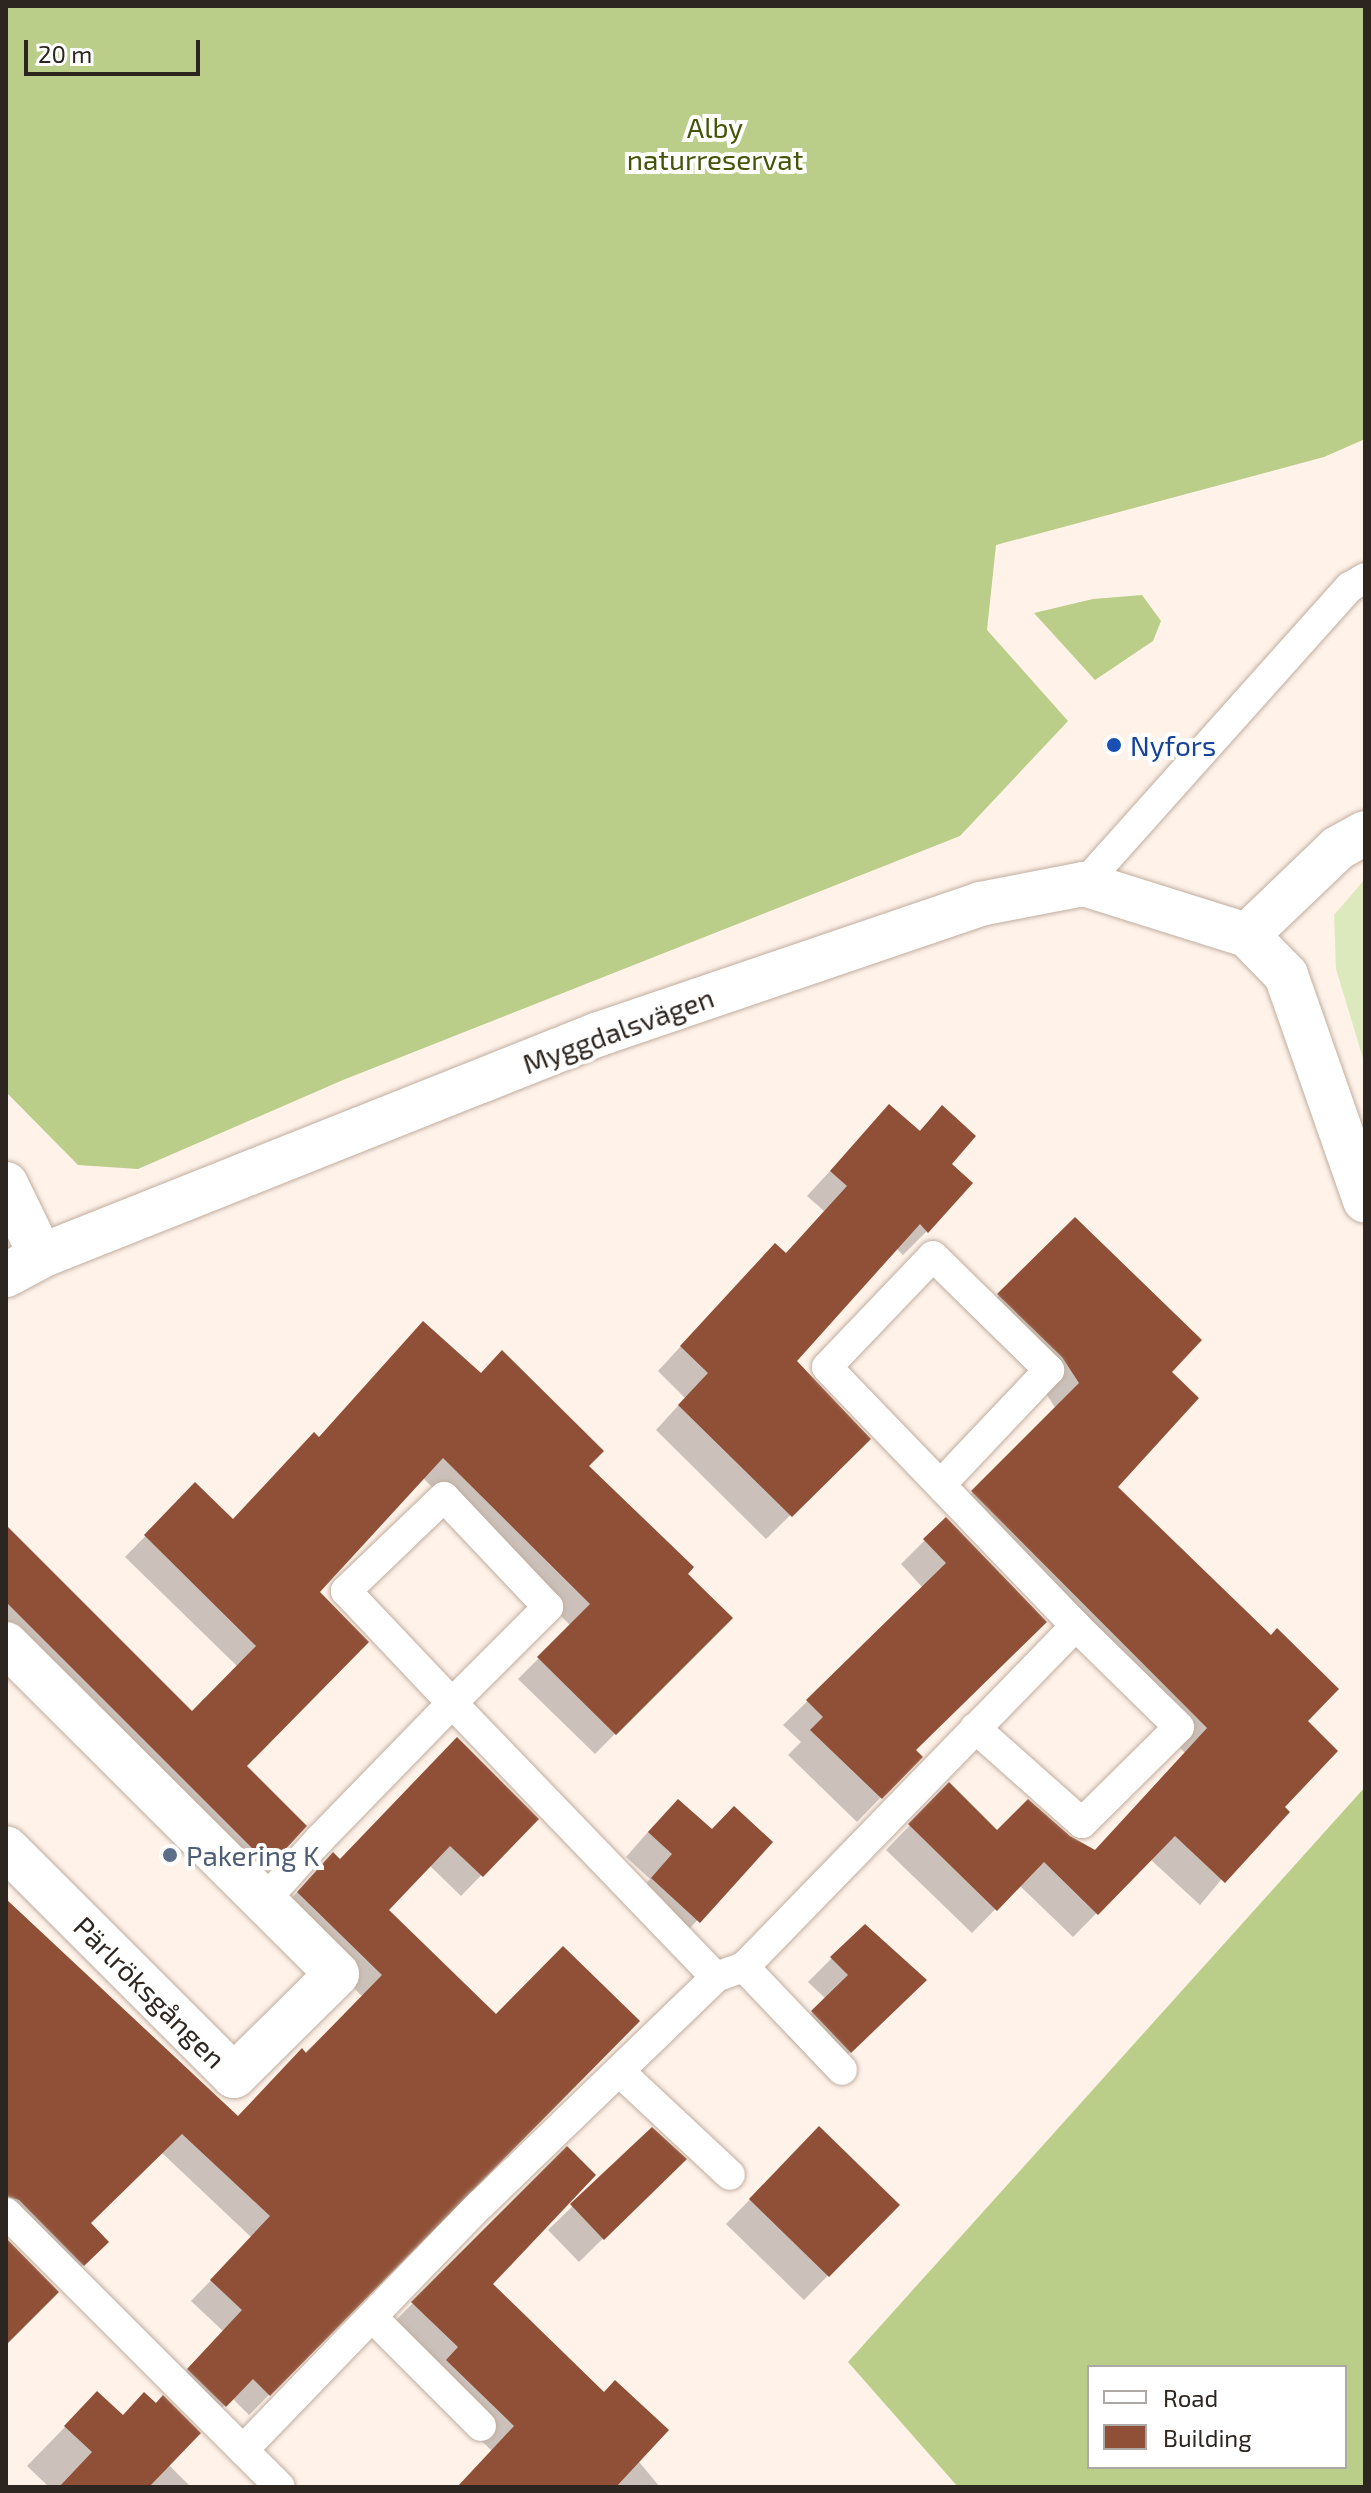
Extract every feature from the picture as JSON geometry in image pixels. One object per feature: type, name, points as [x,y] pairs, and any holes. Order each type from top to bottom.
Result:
[{"type":"street","points":[[1365,833],[1338,848],[1247,935],[1286,975],[1365,1201]]},
{"type":"street","name":"Myggdalsvägen","points":[[23,1266],[599,1034],[980,904],[1084,884],[1247,935]]},
{"type":"street","points":[[6,1184],[23,1266]]},
{"type":"street","name":"Pärlröksgången","points":[[6,1644],[337,1974],[234,2076],[6,1848]]},
{"type":"lane","points":[[1084,884],[1350,587],[1365,578]]},
{"type":"lane","points":[[942,1483],[1049,1370],[933,1256],[827,1367],[942,1483],[1076,1626],[1179,1727],[1082,1823],[975,1728]]},
{"type":"lane","points":[[264,1901],[452,1703],[548,1607],[444,1497],[346,1591],[452,1703],[730,1972],[842,2070]]},
{"type":"lane","points":[[243,2450],[480,2205],[730,1972],[1076,1626]]},
{"type":"lane","points":[[621,2073],[730,2175]]},
{"type":"lane","points":[[6,2213],[280,2487]]},
{"type":"lane","points":[[372,2317],[481,2426]]},
{"type":"green space","name":"Alby naturreservat","points":[[6,6],[1365,6],[1365,439],[1324,457],[996,545],[987,630],[1068,721],[960,836],[343,1080],[138,1169],[78,1165],[6,1092]]},
{"type":"green space","points":[[1142,595],[1161,621],[1153,641],[1095,680],[1034,613],[1093,599]]},
{"type":"green space","points":[[1365,879],[1365,1065],[1336,969],[1334,915]]},
{"type":"green space","points":[[1365,1787],[1365,2487],[958,2487],[848,2362]]},
{"type":"building","points":[[889,1104],[920,1131],[942,1105],[976,1136],[952,1164],[973,1183],[928,1233],[920,1224],[797,1361],[871,1439],[792,1517],[678,1405],[708,1373],[680,1346],[775,1243],[786,1253],[847,1186],[830,1171]]},
{"type":"building","points":[[1075,1217],[1202,1340],[1172,1372],[1199,1398],[1118,1487],[1271,1635],[1277,1628],[1339,1689],[1308,1721],[1338,1751],[1285,1807],[1290,1812],[1225,1883],[1175,1836],[1098,1915],[1044,1862],[997,1911],[908,1824],[949,1782],[997,1830],[1028,1799],[1070,1836],[1095,1850],[1207,1728],[971,1491],[1079,1383],[1062,1357],[997,1294]]},
{"type":"building","points":[[423,1321],[481,1373],[502,1350],[604,1451],[589,1466],[694,1567],[688,1574],[733,1618],[616,1735],[537,1657],[590,1604],[443,1458],[320,1592],[369,1642],[247,1766],[307,1826],[270,1866],[6,1602],[6,1525],[192,1711],[256,1646],[144,1535],[195,1482],[233,1519],[314,1432],[319,1437]]},
{"type":"building","points":[[946,1517],[1047,1622],[916,1750],[923,1757],[882,1799],[810,1730],[823,1717],[806,1700],[946,1563],[923,1539]]},
{"type":"building","points":[[457,1737],[539,1819],[483,1877],[450,1846],[389,1910],[496,2014],[563,1946],[640,2021],[270,2396],[253,2379],[226,2407],[187,2369],[242,2310],[210,2280],[270,2216],[182,2134],[91,2223],[109,2242],[84,2266],[19,2200],[6,2196],[6,1899],[238,2116],[302,2048],[306,2053],[382,1975],[297,1892],[333,1852],[340,1859]]},
{"type":"building","points":[[678,1799],[712,1829],[734,1806],[773,1842],[700,1923],[651,1878],[672,1854],[648,1832]]},
{"type":"building","points":[[865,1924],[927,1980],[851,2053],[811,2011],[848,1975],[830,1957]]},
{"type":"building","points":[[819,2126],[900,2205],[829,2277],[749,2199]]},
{"type":"building","points":[[652,2127],[687,2159],[604,2240],[570,2204]]},
{"type":"building","points":[[567,2146],[596,2175],[493,2284],[604,2392],[615,2380],[669,2430],[616,2487],[457,2487],[514,2426],[446,2360],[458,2347],[411,2302]]},
{"type":"building","points":[[6,2238],[59,2292],[6,2345]]},
{"type":"building","points":[[97,2391],[123,2415],[144,2392],[156,2403],[163,2395],[201,2433],[149,2487],[59,2487],[92,2452],[64,2426]]},
{"type":"place","name":"Nyfors","points":[[1114,745]]},
{"type":"place","name":"Pakering K","points":[[170,1855]]}]
